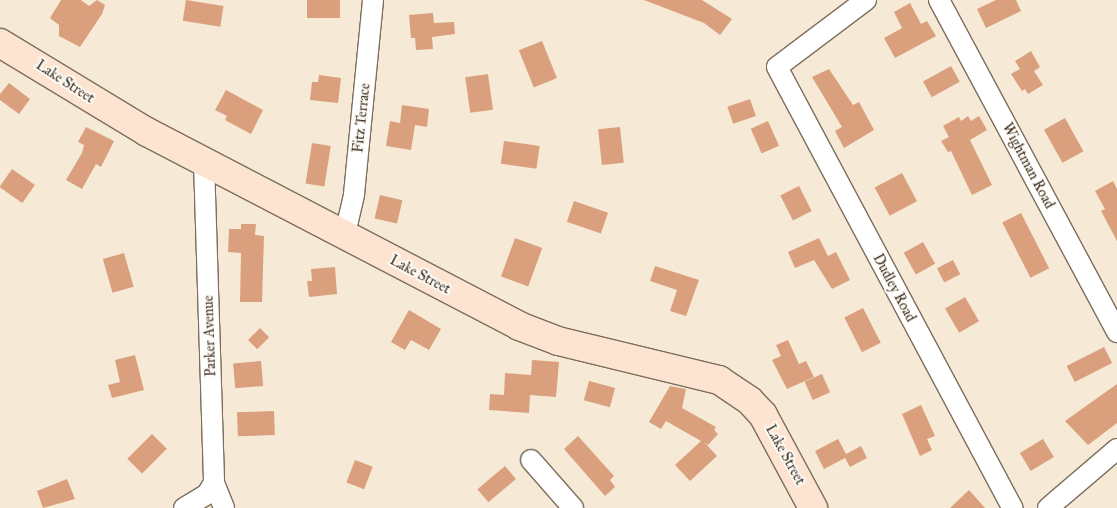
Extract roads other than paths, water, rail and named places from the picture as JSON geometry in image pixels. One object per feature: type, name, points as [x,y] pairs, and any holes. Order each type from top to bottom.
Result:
[{"type":"street","name":"Fitz Terrace","points":[[341,234],[354,194],[373,0]]},
{"type":"street","name":"Dudley Road","points":[[866,0],[778,67],[1012,508]]},
{"type":"street","name":"Wightman Road","points":[[939,0],[1117,332]]},
{"type":"street","name":"Lake Street","points":[[0,43],[120,117],[341,234],[538,334],[605,353],[702,374],[727,385],[763,415],[813,508]]},
{"type":"street","name":"Parker Avenue","points":[[204,162],[214,483],[224,508]]},
{"type":"street","points":[[1048,508],[1117,449]]},
{"type":"street","points":[[531,460],[573,508]]},
{"type":"street","points":[[184,508],[207,494],[214,483]]}]
